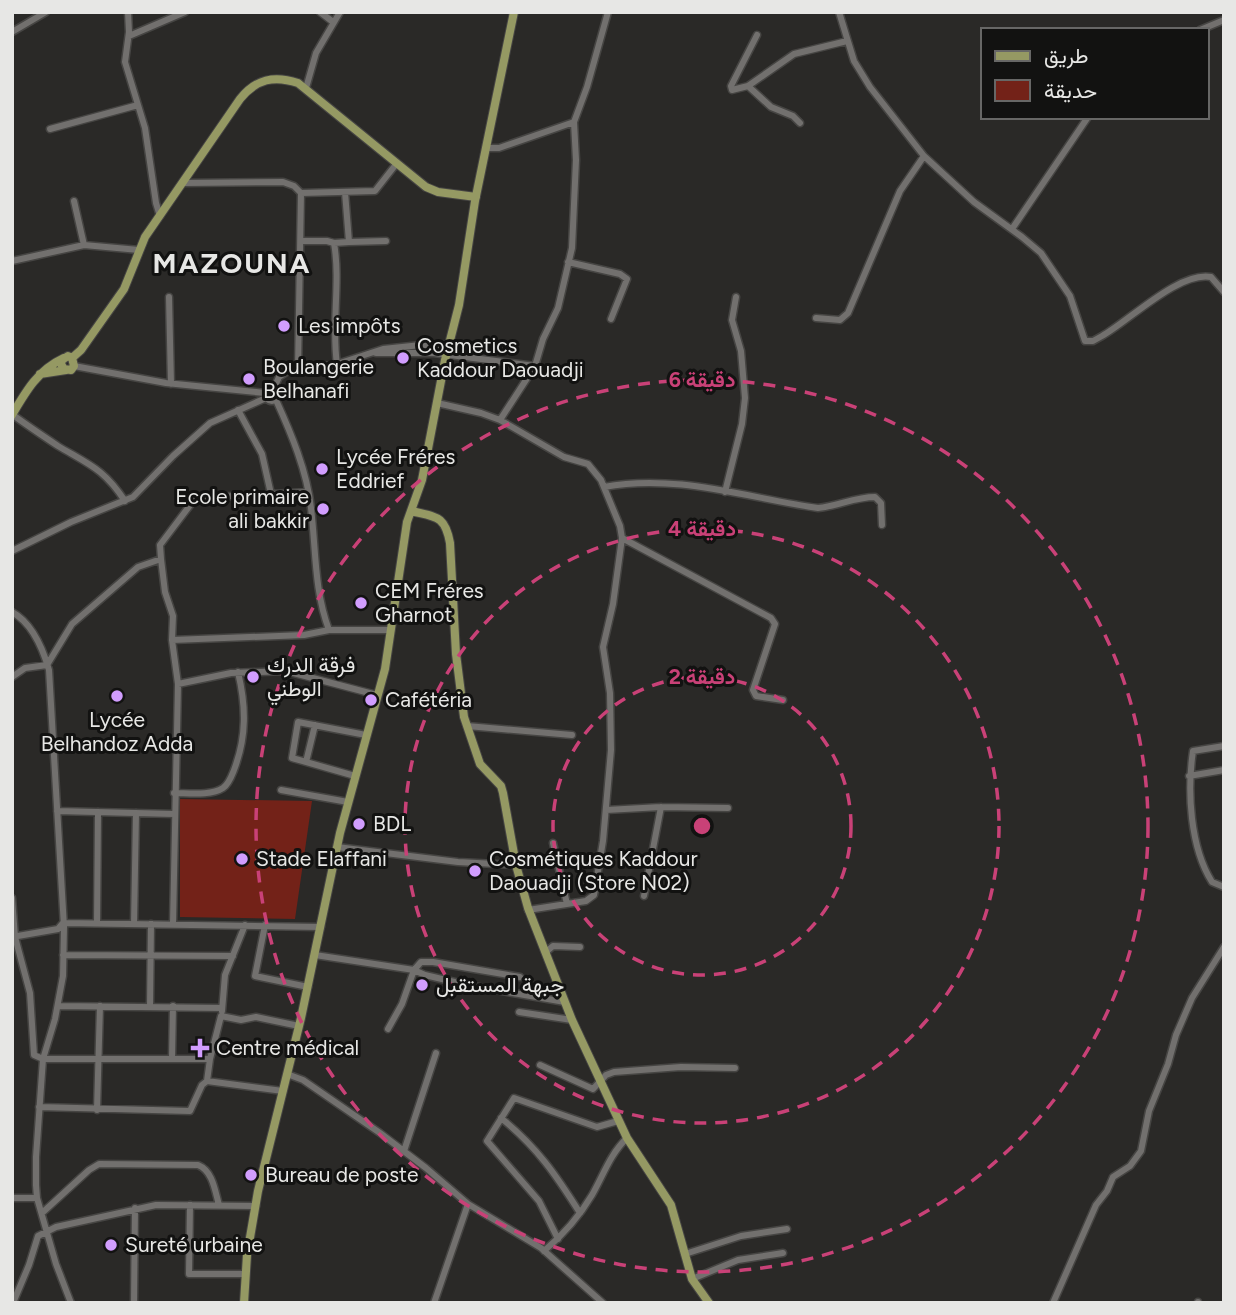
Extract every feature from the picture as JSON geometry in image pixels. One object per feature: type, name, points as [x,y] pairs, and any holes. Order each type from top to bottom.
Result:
[{"type":"main road","points":[[243,1303],[256,1206],[315,956],[337,847],[385,669],[403,545],[422,480],[447,350],[459,304],[476,197],[514,12]]},
{"type":"main road","points":[[12,415],[29,386],[40,374],[69,363],[81,350],[124,289],[139,250],[160,216],[248,89],[257,83],[277,78],[306,88],[426,187],[438,192],[476,197]]},
{"type":"main road","points":[[411,511],[437,517],[447,527],[458,680],[467,726],[480,764],[501,786],[516,865],[528,910],[600,1083],[627,1139],[671,1205],[692,1279],[709,1303]]},
{"type":"street","points":[[12,32],[46,12]]},
{"type":"street","points":[[128,12],[129,36],[125,62],[148,143],[160,216]]},
{"type":"street","points":[[129,36],[185,12]]},
{"type":"street","points":[[320,12],[333,22]]},
{"type":"street","points":[[306,88],[316,53],[340,12]]},
{"type":"street","points":[[500,420],[535,366],[543,339],[558,309],[572,248],[576,160],[574,122],[608,12]]},
{"type":"street","points":[[839,12],[854,61],[870,87],[925,156],[974,202],[1041,253],[1063,283],[1074,305],[1085,341],[1093,341],[1118,327],[1185,281],[1207,276],[1215,279],[1224,292]]},
{"type":"street","points":[[1205,28],[1224,20]]},
{"type":"street","points":[[757,35],[730,88],[732,90],[748,86],[794,54],[847,41]]},
{"type":"street","points":[[748,86],[771,107],[793,116],[800,123]]},
{"type":"street","points":[[50,129],[138,105]]},
{"type":"street","points":[[1012,229],[1087,119]]},
{"type":"street","points":[[486,148],[499,148],[574,122]]},
{"type":"street","points":[[816,318],[840,320],[848,313],[900,191],[925,156]]},
{"type":"street","points":[[301,193],[376,191],[397,163]]},
{"type":"street","points":[[184,183],[283,182],[294,186],[301,193],[298,369]]},
{"type":"street","points":[[345,192],[349,242]]},
{"type":"street","points":[[74,201],[84,245]]},
{"type":"street","points":[[301,241],[386,241]]},
{"type":"street","points":[[334,243],[337,278],[334,340],[337,364]]},
{"type":"street","points":[[12,261],[84,245],[139,250]]},
{"type":"street","points":[[568,262],[620,274],[627,279],[611,319]]},
{"type":"street","points":[[169,297],[171,384]]},
{"type":"street","points":[[725,492],[742,424],[745,398],[741,351],[732,320],[736,297]]},
{"type":"street","points":[[274,388],[279,377],[288,371],[337,364],[376,353],[447,350],[535,366]]},
{"type":"street","points":[[69,363],[171,384],[265,396],[272,401],[276,400]]},
{"type":"street","points":[[12,551],[71,522],[133,497],[209,423],[265,396],[267,389],[274,388]]},
{"type":"street","points":[[274,388],[279,394],[276,400],[308,492],[320,608],[329,629]]},
{"type":"street","points":[[437,403],[500,420],[564,457],[588,464],[601,480],[614,507],[622,538],[613,604],[603,647],[611,726],[606,810],[594,895],[586,901],[528,910]]},
{"type":"street","points":[[238,410],[262,454],[271,494]]},
{"type":"street","points":[[12,415],[94,466],[114,484],[125,501]]},
{"type":"street","points":[[604,488],[627,483],[665,482],[818,508],[837,506],[861,497],[875,497],[881,503],[881,525]]},
{"type":"street","points":[[173,924],[178,684],[172,640],[173,616],[165,592],[160,545],[198,498],[308,492]]},
{"type":"street","points":[[622,538],[774,621],[753,690],[756,696],[783,700]]},
{"type":"street","points":[[47,665],[72,624],[138,567],[161,559]]},
{"type":"street","points":[[12,612],[33,632],[47,665],[63,923],[63,976],[58,1006],[43,1059],[36,1157],[37,1198],[71,1303]]},
{"type":"street","points":[[172,640],[303,635],[329,629],[391,630]]},
{"type":"street","points":[[12,677],[24,668],[47,665]]},
{"type":"street","points":[[178,684],[238,672],[286,671],[377,695]]},
{"type":"street","points":[[174,793],[211,792],[224,788],[232,777],[242,751],[245,721],[238,672]]},
{"type":"street","points":[[355,776],[292,758],[298,722],[366,735]]},
{"type":"street","points":[[306,762],[314,725]]},
{"type":"street","points":[[467,726],[572,735]]},
{"type":"street","points":[[1224,746],[1193,751],[1189,776],[1198,851],[1212,882],[1224,887]]},
{"type":"street","points":[[1189,776],[1224,770]]},
{"type":"street","points":[[281,790],[348,802]]},
{"type":"street","points":[[606,810],[661,807],[729,808]]},
{"type":"street","points":[[644,896],[661,807]]},
{"type":"street","points":[[57,811],[174,814]]},
{"type":"street","points":[[97,923],[98,812]]},
{"type":"street","points":[[134,924],[136,813]]},
{"type":"street","points":[[553,844],[567,904]]},
{"type":"street","points":[[337,847],[458,862],[516,865]]},
{"type":"street","points":[[12,898],[13,937],[30,993],[34,1055],[43,1059],[210,1059]]},
{"type":"street","points":[[63,923],[321,927]]},
{"type":"street","points":[[13,937],[58,929],[63,923]]},
{"type":"street","points":[[150,1006],[151,924]]},
{"type":"street","points":[[40,1107],[190,1111],[202,1085],[207,1081],[221,1016],[225,975],[245,925]]},
{"type":"street","points":[[265,925],[255,976],[308,987]]},
{"type":"street","points":[[546,952],[553,946],[580,947]]},
{"type":"street","points":[[1053,1303],[1096,1205],[1107,1191],[1113,1177],[1130,1166],[1141,1151],[1149,1111],[1168,1064],[1176,1035],[1192,998],[1224,947]]},
{"type":"street","points":[[63,955],[233,956]]},
{"type":"street","points":[[315,956],[414,970],[467,985],[565,1002]]},
{"type":"street","points":[[388,1029],[414,970],[425,961],[520,977]]},
{"type":"street","points":[[58,1006],[222,1008]]},
{"type":"street","points":[[97,1110],[100,1006]]},
{"type":"street","points":[[172,1058],[173,1006]]},
{"type":"street","points":[[519,1012],[572,1020]]},
{"type":"street","points":[[221,1016],[241,1020],[256,1017],[299,1026]]},
{"type":"street","points":[[404,1151],[436,1053]]},
{"type":"street","points":[[540,1065],[589,1088],[596,1088],[606,1074],[614,1072],[681,1067],[735,1068]]},
{"type":"street","points":[[287,1074],[303,1080],[404,1151],[468,1204],[544,1251],[603,1303]]},
{"type":"street","points":[[207,1081],[283,1091]]},
{"type":"street","points":[[558,1239],[538,1201],[487,1141],[514,1098],[597,1128],[618,1121]]},
{"type":"street","points":[[501,1118],[520,1133],[553,1170],[580,1213]]},
{"type":"street","points":[[544,1251],[580,1213],[616,1148],[627,1139]]},
{"type":"street","points":[[42,1213],[99,1164],[205,1167],[219,1205]]},
{"type":"street","points":[[12,1198],[37,1198]]},
{"type":"street","points":[[434,1303],[468,1204]]},
{"type":"street","points":[[13,1303],[38,1236],[56,1227],[156,1205],[256,1206]]},
{"type":"street","points":[[190,1205],[189,1274],[245,1275]]},
{"type":"street","points":[[134,1303],[135,1208]]},
{"type":"street","points":[[685,1254],[741,1236],[787,1229]]},
{"type":"street","points":[[692,1279],[738,1260],[783,1253]]},
{"type":"green space","name":"Stade Elaffani","points":[[180,799],[312,801],[295,919],[180,917]]},
{"type":"place","name":"Les impôts","points":[[284,326]]},
{"type":"place","name":"Cosmetics Kaddour Daouadji","points":[[403,358]]},
{"type":"place","name":"Boulangerie Belhanafi","points":[[249,379]]},
{"type":"place","name":"Lycée Fréres Eddrief","points":[[322,469]]},
{"type":"place","name":"Ecole primaire ali bakkir","points":[[323,509]]},
{"type":"place","name":"CEM Fréres Gharnot","points":[[361,603]]},
{"type":"place","name":"فرقة الدرك الوطني","points":[[253,677]]},
{"type":"place","name":"Lycée Belhandoz Adda","points":[[117,696]]},
{"type":"place","name":"Cafétéria","points":[[371,700]]},
{"type":"place","name":"BDL","points":[[359,824]]},
{"type":"place","name":"Stade Elaffani","points":[[242,859]]},
{"type":"place","name":"Cosmétiques Kaddour Daouadji (Store N02)","points":[[475,871]]},
{"type":"place","name":"جبهة المستقبل","points":[[422,985]]},
{"type":"place","name":"Centre médical","points":[[200,1048]]},
{"type":"place","name":"Bureau de poste","points":[[251,1175]]},
{"type":"place","name":"Sureté urbaine","points":[[111,1245]]},
{"type":"district","name":"MAZOUNA","points":[[232,263]]}]
